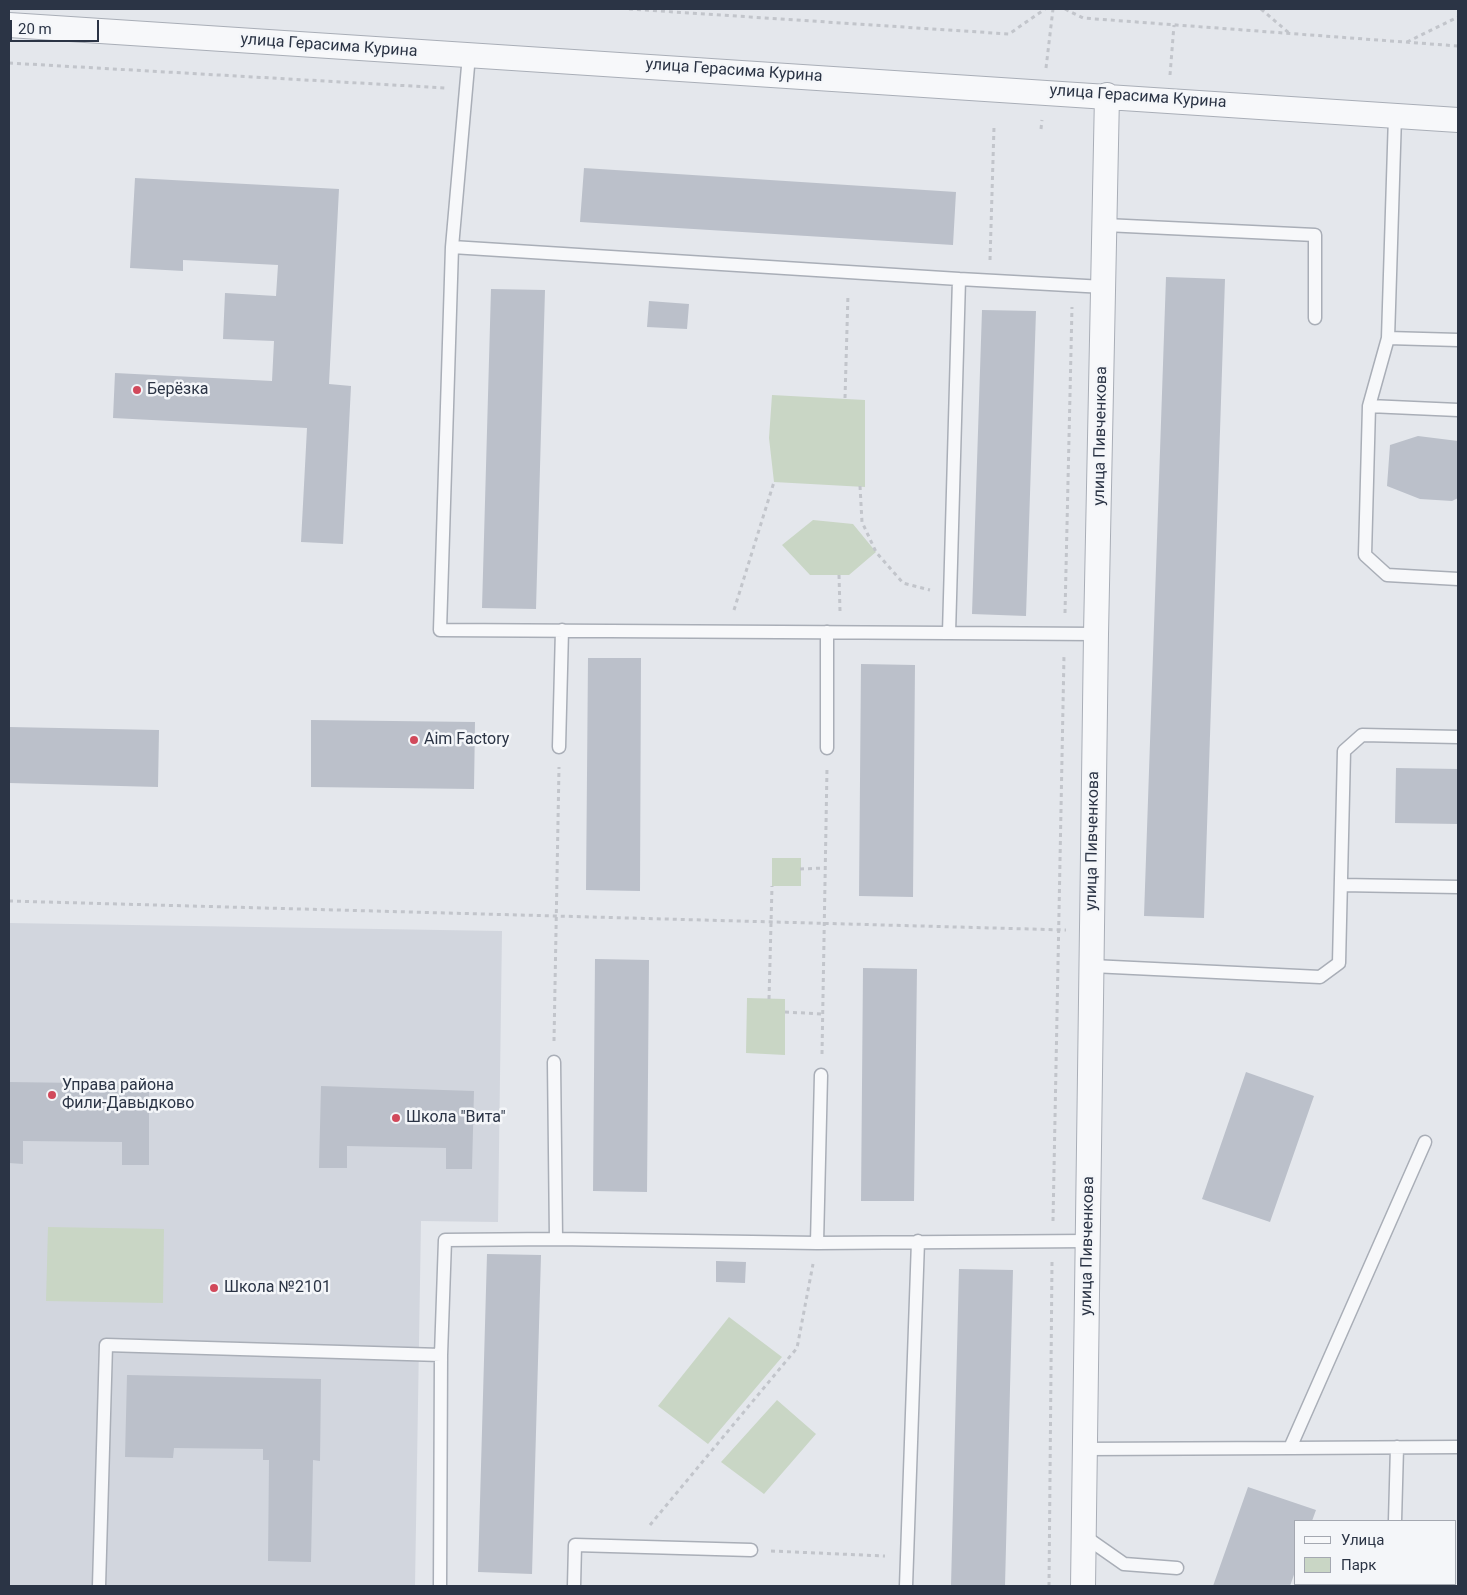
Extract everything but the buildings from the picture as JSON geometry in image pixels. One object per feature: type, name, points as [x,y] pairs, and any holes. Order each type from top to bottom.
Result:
[{"type":"street","name":"улица Герасима Курина","points":[[9,25],[1107,95],[1458,120]]},
{"type":"street","name":"улица Пивченкова","points":[[1084,1586],[1096,634],[1107,95]]},
{"type":"lane","points":[[468,55],[467,90],[452,247],[440,630],[1096,634]]},
{"type":"lane","points":[[1395,116],[1388,338],[1369,406],[1365,555],[1387,575],[1458,579]]},
{"type":"lane","points":[[1105,225],[1316,236],[1315,318]]},
{"type":"lane","points":[[452,247],[1104,287]]},
{"type":"lane","points":[[949,633],[959,279]]},
{"type":"lane","points":[[1388,338],[1458,340]]},
{"type":"lane","points":[[1369,406],[1458,410]]},
{"type":"lane","points":[[559,747],[562,630]]},
{"type":"lane","points":[[827,632],[827,748]]},
{"type":"lane","points":[[1092,966],[1320,977],[1339,963],[1344,752],[1362,735],[1458,737]]},
{"type":"lane","points":[[1341,885],[1458,887]]},
{"type":"lane","points":[[554,1062],[556,1239]]},
{"type":"lane","points":[[818,1243],[821,1075]]},
{"type":"lane","points":[[1290,1448],[1425,1142]]},
{"type":"lane","points":[[440,1586],[441,1355],[445,1240],[556,1239],[818,1243],[1088,1241]]},
{"type":"lane","points":[[906,1586],[918,1241]]},
{"type":"lane","points":[[99,1586],[106,1345],[441,1355]]},
{"type":"lane","points":[[1085,1449],[1458,1446]]},
{"type":"lane","points":[[1395,1520],[1397,1447]]},
{"type":"lane","points":[[1084,1536],[1124,1564],[1177,1568]]},
{"type":"lane","points":[[574,1586],[575,1545],[751,1550]]},
{"type":"path","points":[[629,9],[1009,34],[1045,9]]},
{"type":"path","points":[[1046,70],[1048,37],[1053,9]]},
{"type":"path","points":[[1065,9],[1083,18],[1458,46]]},
{"type":"path","points":[[1261,9],[1290,33]]},
{"type":"path","points":[[1407,42],[1458,17]]},
{"type":"path","points":[[1170,77],[1174,25]]},
{"type":"path","points":[[9,63],[467,90]]},
{"type":"path","points":[[989,281],[994,127]]},
{"type":"path","points":[[845,398],[849,272]]},
{"type":"path","points":[[1049,1586],[1052,1241],[1072,285]]},
{"type":"path","points":[[728,631],[774,482]]},
{"type":"path","points":[[860,486],[862,522],[876,552],[903,583],[950,595]]},
{"type":"path","points":[[839,575],[841,632]]},
{"type":"path","points":[[554,1062],[559,747]]},
{"type":"path","points":[[821,1075],[827,748]]},
{"type":"path","points":[[800,870],[824,868]]},
{"type":"path","points":[[768,999],[772,886]]},
{"type":"path","points":[[9,901],[1092,931]]},
{"type":"path","points":[[785,1012],[822,1014]]},
{"type":"path","points":[[632,1547],[797,1348],[818,1243]]},
{"type":"path","points":[[751,1550],[906,1557]]},
{"type":"shaded area","name":"Школа №2101","points":[[9,923],[502,931],[498,1222],[421,1221],[415,1586],[9,1586]]},
{"type":"green space","points":[[772,395],[865,400],[865,487],[774,482],[769,438]]},
{"type":"green space","points":[[813,520],[853,524],[876,552],[849,575],[810,575],[782,545]]},
{"type":"green space","points":[[772,858],[801,858],[801,886],[772,886]]},
{"type":"green space","points":[[747,998],[785,999],[785,1055],[746,1053]]},
{"type":"green space","points":[[48,1227],[164,1229],[163,1303],[46,1301]]},
{"type":"green space","points":[[729,1317],[782,1357],[708,1444],[658,1406]]},
{"type":"green space","points":[[777,1400],[816,1434],[764,1494],[721,1462]]},
{"type":"place","name":"Берёзка","points":[[137,390]]},
{"type":"place","name":"Aim Factory","points":[[414,740]]},
{"type":"place","name":"Управа района Фили-Давыдково","points":[[52,1095]]},
{"type":"place","name":"Школа \"Вита\"","points":[[396,1118]]},
{"type":"place","name":"Школа №2101","points":[[214,1288]]}]
